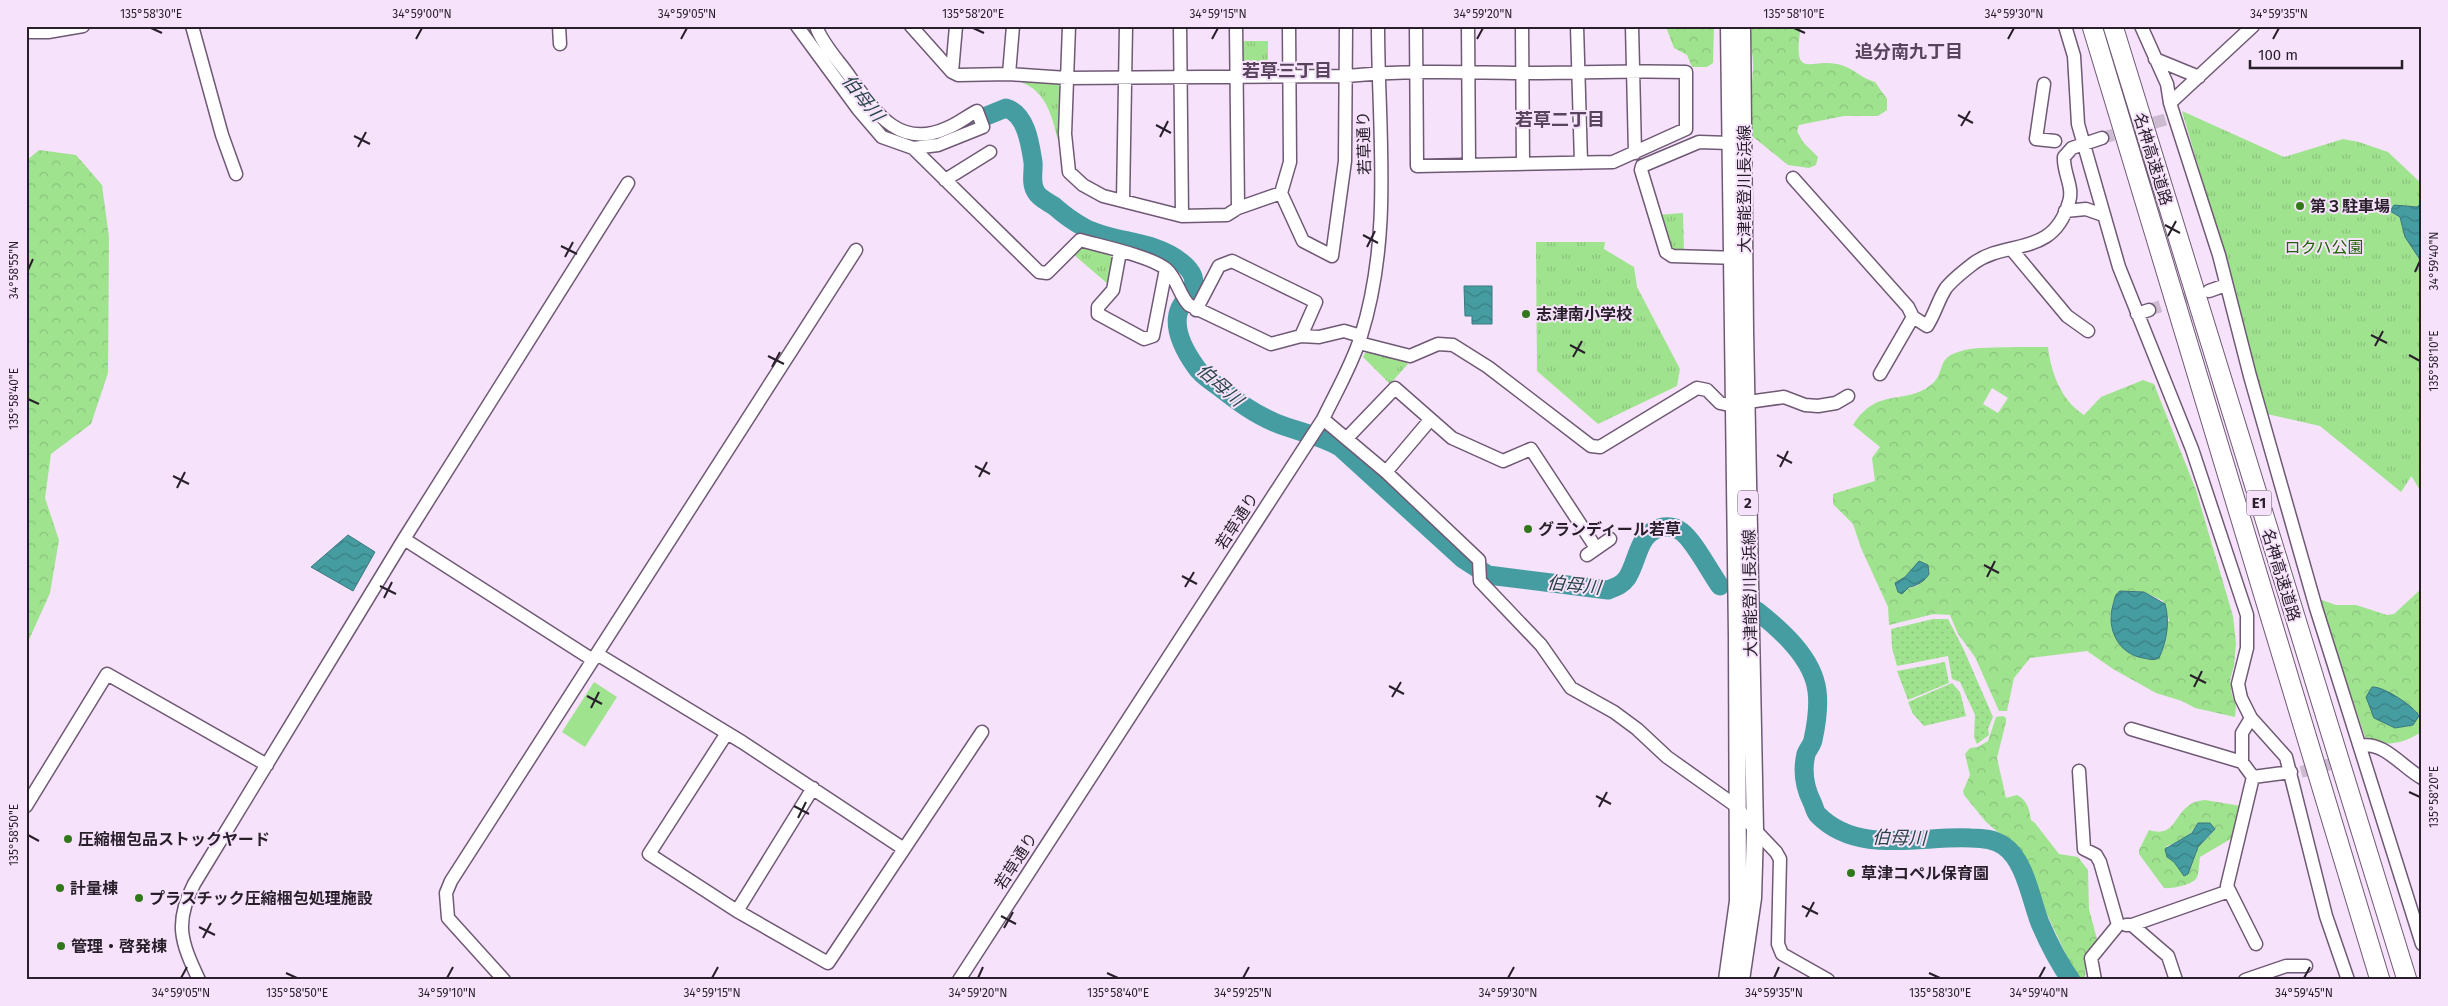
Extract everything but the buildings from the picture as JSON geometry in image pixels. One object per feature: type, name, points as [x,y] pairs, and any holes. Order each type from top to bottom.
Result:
[{"type":"highway","name":"名神高速道路","points":[[2092,26],[2380,980]]},
{"type":"highway","name":"名神高速道路","points":[[2113,26],[2407,980]]},
{"type":"main road","name":"大津能登川長浜線","points":[[1729,26],[1730,143],[1738,258]]},
{"type":"main road","name":"大津能登川長浜線","points":[[1741,980],[1752,898],[1755,830],[1738,258],[1742,26]]},
{"type":"main road","name":"大津能登川長浜線","points":[[1727,980],[1738,901],[1736,806],[1737,636],[1741,404]]},
{"type":"street","points":[[26,32],[48,32],[83,26]]},
{"type":"street","points":[[192,26],[222,135],[236,174]]},
{"type":"street","points":[[559,26],[560,44]]},
{"type":"street","points":[[797,26],[858,109],[882,137],[913,148],[1039,272],[1047,273],[1080,240],[1166,269],[1189,304],[1271,344],[1301,336],[1319,337],[1344,330],[1360,340],[1410,356],[1438,344],[1453,345],[1488,367],[1591,446],[1600,447],[1616,439],[1697,388],[1706,390],[1720,403],[1741,404],[1784,397],[1805,405],[1818,406],[1836,404],[1848,396]]},
{"type":"street","points":[[816,26],[866,99],[888,124],[901,131],[917,135],[933,133],[948,128],[977,111],[983,127],[938,145],[913,148]]},
{"type":"street","points":[[911,26],[952,72],[958,75],[1010,74],[1067,78],[1125,78],[1237,75],[1347,76],[1378,73],[1417,73],[1469,71],[1522,73],[1632,70],[1686,72],[1686,129],[1613,162],[1418,166],[1417,73],[1416,26]]},
{"type":"street","points":[[952,72],[956,26]]},
{"type":"street","points":[[1010,74],[1013,26]]},
{"type":"street","points":[[1069,26],[1065,134],[1068,172],[1083,185],[1103,196],[1182,216],[1227,214],[1238,208],[1281,193]]},
{"type":"street","points":[[1123,201],[1126,26]]},
{"type":"street","points":[[1180,26],[1182,216]]},
{"type":"street","points":[[1236,26],[1238,208]]},
{"type":"street","points":[[1289,26],[1290,162],[1281,193],[1303,241],[1332,256],[1345,161],[1346,26]]},
{"type":"street","name":"若草通り","points":[[959,980],[1316,429],[1360,340],[1372,297],[1380,251],[1382,168],[1378,26]]},
{"type":"street","points":[[1468,26],[1469,165]]},
{"type":"street","points":[[1522,26],[1523,164]]},
{"type":"street","points":[[1577,26],[1581,163]]},
{"type":"street","points":[[1632,26],[1635,153]]},
{"type":"street","points":[[2065,26],[2074,56],[2075,108],[2083,144],[2118,267],[2143,312],[2192,449],[2247,615],[2247,648],[2238,684],[2241,698],[2251,718],[2286,758],[2295,773],[2326,916],[2348,980]]},
{"type":"street","points":[[2141,26],[2166,84],[2170,103],[2215,241],[2316,608],[2422,944]]},
{"type":"street","points":[[2170,103],[2253,26]]},
{"type":"street","points":[[2155,58],[2199,77]]},
{"type":"street","points":[[2044,84],[2036,138],[2056,141]]},
{"type":"street","points":[[1793,178],[1908,307],[1912,317],[1927,326],[1946,288],[1954,280],[1984,258],[2044,238],[2065,211],[2070,191],[2064,157],[2072,148],[2102,138]]},
{"type":"street","points":[[1730,143],[1699,142],[1642,166],[1641,170],[1666,252],[1672,256],[1738,258]]},
{"type":"street","points":[[945,180],[990,152]]},
{"type":"street","points":[[199,980],[182,942],[183,912],[187,897],[404,539],[628,183]]},
{"type":"street","points":[[2065,211],[2086,209],[2103,215]]},
{"type":"street","points":[[504,980],[448,918],[446,893],[451,881],[856,250]]},
{"type":"street","points":[[2012,250],[2067,316],[2088,331]]},
{"type":"street","points":[[1120,252],[1112,290],[1098,307],[1098,314],[1144,339],[1153,336],[1166,269]]},
{"type":"street","points":[[1189,304],[1219,266],[1232,261],[1316,302],[1301,336]]},
{"type":"street","points":[[2209,291],[2226,285]]},
{"type":"street","points":[[1880,374],[1912,317]]},
{"type":"street","points":[[1347,438],[1393,388],[1452,438],[1503,461],[1532,450],[1591,551],[1610,539]]},
{"type":"street","points":[[1386,472],[1430,420]]},
{"type":"street","points":[[1316,429],[1347,438],[1386,472],[1478,560],[1480,581],[1542,645],[1571,688],[1614,712],[1637,729],[1667,757],[1736,806],[1780,859],[1778,944],[1782,954],[1828,980]]},
{"type":"street","points":[[404,539],[595,657],[727,733],[904,849]]},
{"type":"street","points":[[26,806],[107,674],[267,765]]},
{"type":"street","points":[[2251,718],[2242,732],[2242,762],[2253,777],[2227,886],[2256,944]]},
{"type":"street","points":[[2131,729],[2242,762]]},
{"type":"street","points":[[727,733],[649,854],[737,910],[828,963],[982,732]]},
{"type":"street","points":[[2350,759],[2367,744],[2381,749],[2422,778]]},
{"type":"street","points":[[2079,771],[2084,849],[2096,855],[2100,862],[2118,925]]},
{"type":"street","points":[[2253,777],[2295,773]]},
{"type":"street","points":[[737,910],[813,788]]},
{"type":"street","points":[[2118,925],[2132,925],[2229,891]]},
{"type":"street","points":[[2095,980],[2091,958],[2118,925]]},
{"type":"street","points":[[2132,925],[2168,956],[2176,980]]},
{"type":"street","points":[[2245,980],[2286,966],[2306,966]]},
{"type":"green space","points":[[1714,26],[1713,63],[1707,67],[1692,67],[1687,55],[1674,48],[1666,27]]},
{"type":"green space","points":[[1753,26],[1801,26],[1799,56],[1802,62],[1807,64],[1833,63],[1844,66],[1875,82],[1887,99],[1887,110],[1878,116],[1844,116],[1799,125],[1797,131],[1803,142],[1818,157],[1816,165],[1809,168],[1788,165],[1752,136],[1750,111],[1753,69],[1751,36]]},
{"type":"green space","points":[[1237,41],[1268,41],[1268,75],[1237,75]]},
{"type":"green space","points":[[1022,80],[1056,81],[1060,85],[1061,139],[1058,140],[1051,114],[1043,99],[1030,86],[1021,82]]},
{"type":"green space","name":"ロクハ公園","points":[[2182,111],[2284,157],[2343,139],[2359,142],[2388,152],[2422,184],[2422,460],[2401,492],[2320,426],[2267,414],[2235,293]]},
{"type":"green space","points":[[39,150],[76,155],[102,185],[109,237],[108,373],[91,424],[51,454],[45,498],[59,540],[50,593],[28,642],[28,716],[26,725],[26,161]]},
{"type":"green space","points":[[1683,213],[1684,251],[1671,248],[1667,244],[1657,215]]},
{"type":"green space","points":[[1536,242],[1605,242],[1604,249],[1634,267],[1637,287],[1680,369],[1677,386],[1598,424],[1537,371]]},
{"type":"green space","points":[[1087,247],[1109,253],[1114,261],[1109,285],[1073,254],[1078,249]]},
{"type":"green space","points":[[2048,347],[2058,385],[2069,402],[2084,415],[2101,397],[2143,380],[2154,384],[2196,490],[2233,616],[2236,643],[2234,666],[2230,680],[2236,706],[2235,717],[2195,708],[2182,701],[2156,693],[2113,669],[2087,651],[2030,658],[2014,678],[2007,711],[1999,711],[1975,657],[1958,634],[1950,615],[1934,614],[1889,625],[1888,607],[1861,548],[1853,524],[1833,504],[1833,494],[1875,481],[1872,458],[1880,447],[1853,425],[1872,405],[1882,400],[1913,394],[1933,383],[1937,379],[1944,362],[1951,355],[1972,349]],"holes":[[[1992,388],[2008,398],[1998,413],[1983,404]],[[1913,568],[1929,574],[1917,586],[1907,588],[1895,583],[1905,577]],[[2120,591],[2144,592],[2163,601],[2169,620],[2154,660],[2137,657],[2126,651],[2110,617],[2115,597]]]},
{"type":"green space","points":[[1371,352],[1403,360],[1408,364],[1390,384],[1363,357],[1365,353]]},
{"type":"green space","points":[[2422,456],[2422,493],[2410,474]]},
{"type":"green space","points":[[2422,588],[2422,731],[2409,739],[2395,743],[2387,744],[2372,741],[2365,737],[2319,599],[2336,605],[2356,605],[2387,615],[2394,614]]},
{"type":"green space","points":[[1933,619],[1948,619],[1963,648],[1993,717],[1988,729],[1989,735],[1977,744],[1974,737],[1975,715],[1960,682],[1952,679],[1948,656],[1897,666],[1892,648],[1891,629]]},
{"type":"green space","points":[[1945,662],[1949,683],[1908,700],[1897,671]]},
{"type":"green space","points":[[594,682],[617,697],[585,747],[562,732]]},
{"type":"green space","points":[[1952,683],[1960,692],[1966,716],[1924,726],[1913,714],[1908,702]]},
{"type":"green space","points":[[2003,716],[2006,718],[2006,722],[1997,758],[2006,798],[2017,795],[2021,797],[2030,812],[2031,820],[2059,854],[2078,857],[2088,870],[2089,909],[2097,939],[2086,959],[2085,980],[2080,980],[2075,974],[2016,848],[1986,822],[1964,795],[1963,791],[1970,775],[1965,754],[1970,748],[1978,747],[1988,741],[1996,717]]},
{"type":"green space","points":[[2205,800],[2241,806],[2234,837],[2200,857],[2198,875],[2195,880],[2182,886],[2164,888],[2139,854],[2139,850],[2149,830],[2159,832],[2167,830],[2181,813],[2194,802]],"holes":[[[2197,824],[2212,833],[2198,847],[2188,874],[2175,862],[2167,846],[2188,836]]]},
{"type":"water","points":[[2422,203],[2422,273],[2419,258],[2405,237],[2400,217],[2390,211],[2394,205],[2417,207]]},
{"type":"water","points":[[1464,286],[1492,286],[1492,324],[1472,324],[1472,316],[1465,316]]},
{"type":"water","points":[[348,535],[375,552],[353,591],[311,567]]},
{"type":"water","points":[[1919,561],[1928,565],[1929,574],[1927,577],[1915,586],[1909,587],[1902,594],[1898,592],[1895,583],[1905,577]]},
{"type":"water","points":[[2120,591],[2144,592],[2165,604],[2167,631],[2159,658],[2151,659],[2134,656],[2121,646],[2116,639],[2111,622],[2111,614],[2115,597]]},
{"type":"water","points":[[2372,687],[2390,693],[2411,707],[2419,716],[2413,725],[2395,728],[2374,718],[2366,697]]},
{"type":"water","points":[[2198,823],[2210,823],[2215,829],[2198,847],[2188,874],[2184,876],[2174,862],[2167,857],[2165,849],[2192,833]]},
{"type":"waterway","name":"伯母川","points":[[942,134],[1006,108],[1013,111],[1026,130],[1033,162],[1033,185],[1039,196],[1085,228],[1109,237],[1159,250],[1171,255],[1189,270],[1194,284],[1178,314],[1179,335],[1192,361],[1206,378],[1260,416],[1325,439],[1340,447],[1463,559],[1488,575],[1608,590],[1621,584],[1627,578],[1640,547],[1649,534],[1655,530],[1669,527],[1678,529],[1687,536],[1720,586]]},
{"type":"waterway","name":"伯母川","points":[[1757,611],[1795,646],[1803,656],[1814,679],[1818,697],[1817,716],[1812,742],[1806,754],[1804,772],[1807,790],[1818,815],[1834,828],[1871,840],[1980,838],[1992,840],[2004,846],[2011,852],[2022,870],[2043,931],[2071,980]]},
{"type":"tunnel","points":[[2102,138],[2174,117]]},
{"type":"tunnel","points":[[2149,310],[2201,293]]},
{"type":"tunnel","points":[[2301,772],[2350,759]]},
{"type":"place","name":"第３駐車場","points":[[2300,206]]},
{"type":"place","name":"志津南小学校","points":[[1526,314]]},
{"type":"place","name":"グランディール若草","points":[[1528,529]]},
{"type":"place","name":"圧縮梱包品ストックヤード","points":[[68,839]]},
{"type":"place","name":"草津コペル保育園","points":[[1851,873]]},
{"type":"place","name":"計量棟","points":[[60,888]]},
{"type":"place","name":"プラスチック圧縮梱包処理施設","points":[[139,898]]},
{"type":"place","name":"管理・啓発棟","points":[[61,946]]},
{"type":"district","name":"追分南九丁目","points":[[1909,52]]},
{"type":"district","name":"若草三丁目","points":[[1287,71]]},
{"type":"district","name":"若草二丁目","points":[[1560,120]]}]
